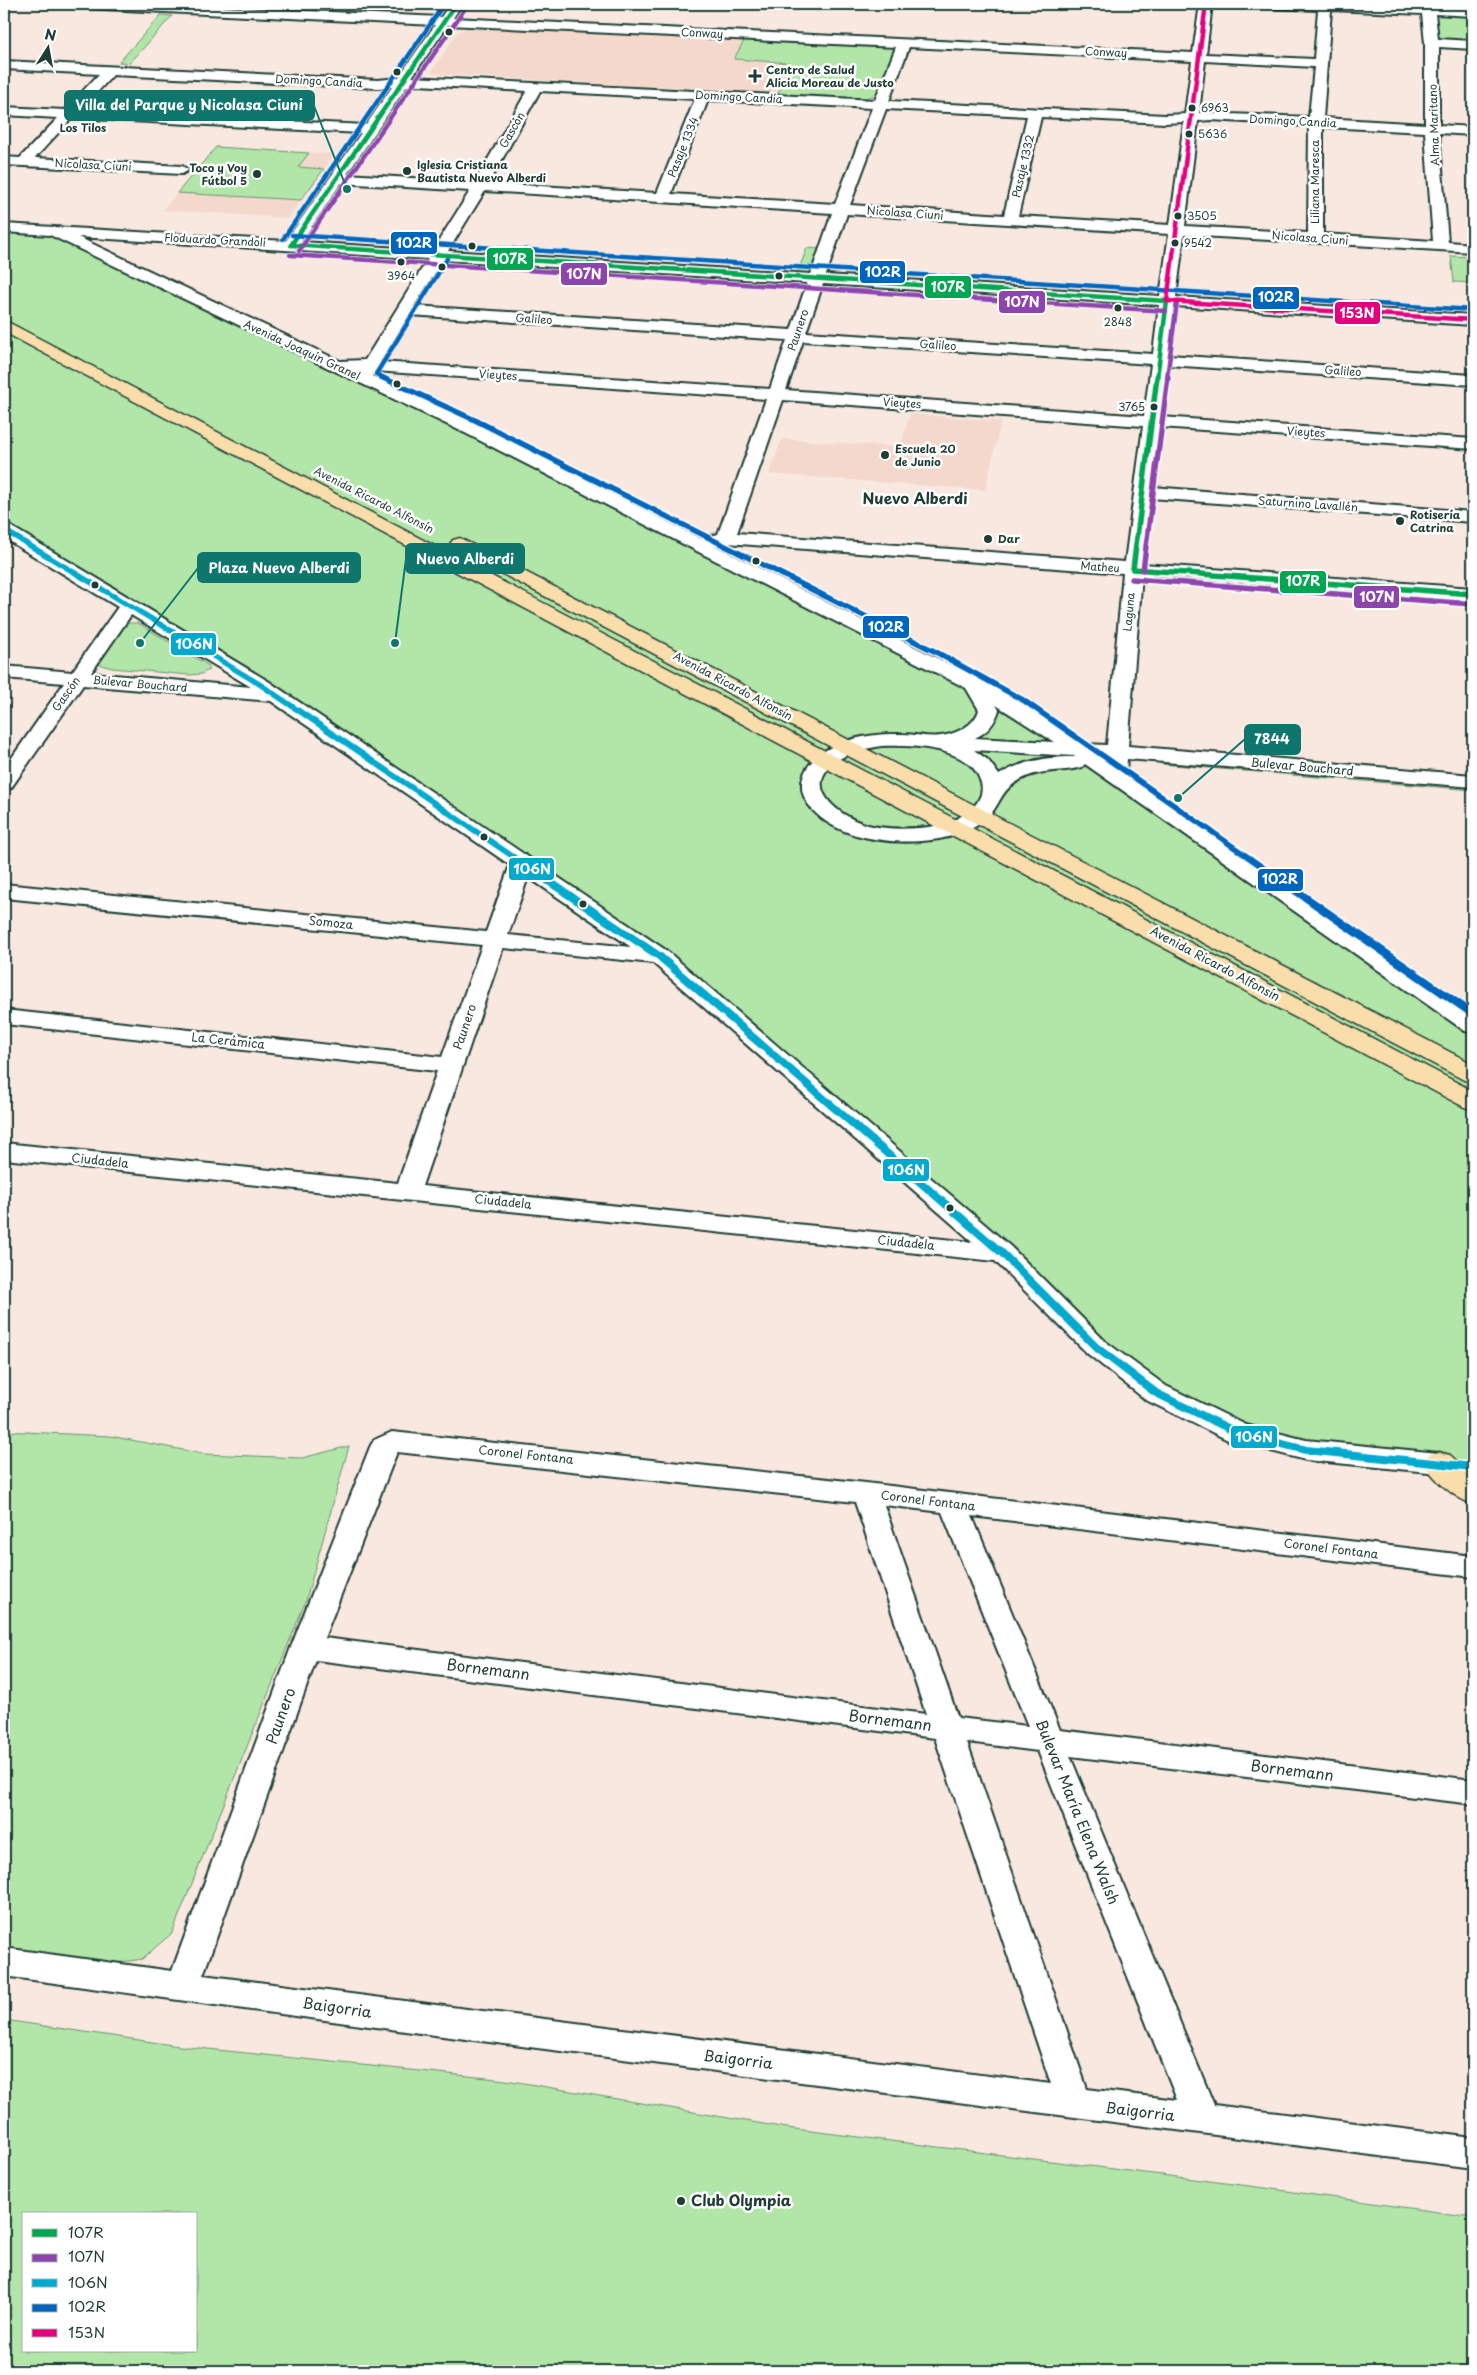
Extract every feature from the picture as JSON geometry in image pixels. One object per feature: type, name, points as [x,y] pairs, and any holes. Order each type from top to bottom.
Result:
[{"type":"main road","name":"Avenida Ricardo Alfonsín","points":[[4,308],[850,747],[1473,1074]]},
{"type":"main road","name":"Avenida Ricardo Alfonsín","points":[[4,325],[1473,1101]]},
{"type":"main road","points":[[1439,1463],[1473,1467]]},
{"type":"main road","points":[[1439,1463],[1473,1493]]},
{"type":"street","name":"Conway","points":[[83,4],[1320,63]]},
{"type":"street","points":[[291,245],[456,4]]},
{"type":"street","name":"Laguna","points":[[1112,765],[1133,569],[1206,4]]},
{"type":"street","points":[[1274,4],[1473,6]]},
{"type":"street","points":[[1426,5],[1473,12]]},
{"type":"street","name":"Alma Maritano","points":[[1426,5],[1432,44],[1432,129],[1441,246]]},
{"type":"street","name":"Liliana Maresca","points":[[1315,238],[1316,122],[1325,6]]},
{"type":"street","name":"Paunero","points":[[726,538],[816,278],[904,43]]},
{"type":"street","points":[[1432,44],[1473,45]]},
{"type":"street","name":"Domingo Candia","points":[[4,65],[378,84],[418,81],[1164,119],[1191,117],[1473,131]]},
{"type":"street","points":[[24,162],[109,71]]},
{"type":"street","name":"Gascón","points":[[366,372],[480,187],[536,87]]},
{"type":"street","name":"Pasaje 1334","points":[[662,198],[703,96]]},
{"type":"street","points":[[4,111],[371,129]]},
{"type":"street","name":"Pasaje 1332","points":[[1010,219],[1035,112]]},
{"type":"street","name":"Nicolasa Ciuni","points":[[4,161],[182,170]]},
{"type":"street","name":"Nicolasa Ciuni","points":[[337,178],[1473,248]]},
{"type":"street","name":"Floduardo Grandoli","points":[[4,228],[1473,320]]},
{"type":"street","name":"Avenida Joaquín Granel","points":[[53,231],[331,363]]},
{"type":"street","name":"Galileo","points":[[404,310],[1473,380]]},
{"type":"street","name":"Vieytes","points":[[331,363],[366,372],[776,394],[1473,444]]},
{"type":"street","name":"Avenida Joaquín Granel","points":[[366,372],[473,430],[701,544],[974,684],[1018,709],[1079,750],[1112,765],[1472,1025]]},
{"type":"street","name":"Saturnino Lavallén","points":[[1143,492],[1473,517]]},
{"type":"street","points":[[4,530],[129,604],[268,690],[659,956],[1002,1253],[1097,1348],[1156,1393],[1238,1433],[1306,1450],[1439,1463]]},
{"type":"street","points":[[701,544],[726,538]]},
{"type":"street","name":"Matheu","points":[[726,538],[1473,594]]},
{"type":"street","name":"Gascón","points":[[4,784],[129,604]]},
{"type":"street","name":"Bulevar Bouchard","points":[[4,664],[80,674],[268,690]]},
{"type":"street","name":"Bulevar Bouchard","points":[[4,672],[80,674]]},
{"type":"street","points":[[944,742],[977,730],[987,720],[989,710],[974,684]]},
{"type":"street","points":[[922,741],[945,746],[972,759],[990,776],[994,789],[989,804],[979,815],[957,827],[939,832],[911,835],[882,833],[854,827],[833,817],[818,803],[811,789],[814,773],[825,760],[850,747],[881,740],[922,741],[944,742],[1079,750]]},
{"type":"street","name":"Bulevar Bouchard","points":[[994,789],[1009,776],[1047,764],[1112,765],[1473,781]]},
{"type":"street","name":"Bulevar Bouchard","points":[[1112,765],[1473,795]]},
{"type":"street","name":"Paunero","points":[[408,1192],[522,862]]},
{"type":"street","name":"Somoza","points":[[4,890],[659,956]]},
{"type":"street","name":"La Cerámica","points":[[4,1017],[452,1065]]},
{"type":"street","name":"Ciudadela","points":[[4,1151],[1002,1253]]},
{"type":"street","name":"Coronel Fontana","points":[[384,1446],[392,1442],[404,1441],[866,1493],[1473,1566]]},
{"type":"street","name":"Paunero","points":[[183,1986],[306,1647],[384,1446]]},
{"type":"street","points":[[866,1493],[1075,2104]]},
{"type":"street","name":"Bulevar María Elena Walsh","points":[[953,1504],[1202,2119]]},
{"type":"street","name":"Bornemann","points":[[306,1647],[1049,1742],[1473,1792]]},
{"type":"street","name":"Baigorria","points":[[4,1962],[1075,2104],[1473,2153]]},
{"type":"shaded area","points":[[467,28],[744,41],[734,59],[790,63],[778,94],[437,74],[431,72],[458,32]]},
{"type":"shaded area","points":[[309,153],[335,154],[324,169],[297,167]]},
{"type":"shaded area","points":[[177,193],[301,200],[288,218],[163,210]]},
{"type":"shaded area","name":"Escuela 20 de Junio","points":[[910,414],[1001,421],[985,490],[769,474],[782,439],[900,447]]},
{"type":"green space","points":[[1434,13],[1473,15],[1473,44],[1438,42]]},
{"type":"green space","points":[[161,15],[172,16],[130,63],[119,62]]},
{"type":"green space","points":[[746,37],[891,46],[894,50],[878,95],[864,98],[778,94],[790,63],[734,59]]},
{"type":"green space","name":"Toco y Voy Fútbol 5","points":[[216,147],[309,153],[298,167],[324,169],[301,200],[177,193]]},
{"type":"green space","points":[[4,228],[53,231],[932,661],[1163,808],[1473,1026],[1473,1467],[1306,1450],[1156,1393],[659,956],[217,657],[4,530]]},
{"type":"green space","points":[[807,248],[821,249],[812,275],[797,274]]},
{"type":"green space","points":[[1451,256],[1473,257],[1473,283],[1454,282]]},
{"type":"green space","points":[[129,623],[138,623],[209,666],[209,670],[201,674],[189,675],[112,668],[98,664],[121,627]]},
{"type":"green space","points":[[1161,759],[1473,785],[1473,790],[1161,764]]},
{"type":"green space","points":[[4,1431],[110,1436],[204,1454],[302,1458],[349,1446],[306,1600],[172,1933],[142,1959],[110,1964],[4,1948]]},
{"type":"green space","name":"Club Olympia","points":[[4,2020],[179,2046],[506,2080],[787,2128],[1265,2188],[1473,2217],[1473,2371],[4,2371]]},
{"type":"transit line","name":"102R","points":[[283,239],[444,4]]},
{"type":"transit line","name":"107R","points":[[291,245],[456,4]]},
{"type":"transit line","name":"153N","points":[[1167,301],[1206,4]]},
{"type":"transit line","name":"107N","points":[[299,251],[464,10]]},
{"type":"transit line","name":"102R","points":[[292,235],[1473,310]]},
{"type":"transit line","name":"107R","points":[[291,245],[1167,301]]},
{"type":"transit line","name":"107N","points":[[290,255],[1166,311]]},
{"type":"transit line","name":"102R","points":[[447,259],[376,374],[477,421],[936,652],[1023,700],[1473,1014]]},
{"type":"transit line","name":"107R","points":[[1133,569],[1167,301]]},
{"type":"transit line","name":"153N","points":[[1167,301],[1473,320]]},
{"type":"transit line","name":"107N","points":[[1143,570],[1177,302]]},
{"type":"transit line","name":"106N","points":[[4,530],[261,685],[659,956],[1002,1253],[1097,1348],[1156,1393],[1238,1433],[1306,1450],[1473,1467]]},
{"type":"transit line","name":"107R","points":[[1133,569],[1473,594]]},
{"type":"transit line","name":"107N","points":[[1132,579],[1472,604]]},
{"type":"place","name":"Centro de Salud Alicia Moreau de Justo","points":[[755,76]]},
{"type":"place","name":"6963","points":[[1192,108]]},
{"type":"place","name":"5636","points":[[1189,134]]},
{"type":"place","name":"Iglesia Cristiana Bautista Nuevo Alberdi","points":[[407,171]]},
{"type":"place","name":"Toco y Voy Fútbol 5","points":[[257,174]]},
{"type":"place","name":"Villa del Parque y Nicolasa Ciuni","points":[[347,189]]},
{"type":"place","name":"3505","points":[[1178,216]]},
{"type":"place","name":"9542","points":[[1175,243]]},
{"type":"place","name":"3964","points":[[401,262]]},
{"type":"place","name":"2848","points":[[1118,308]]},
{"type":"place","name":"3765","points":[[1154,407]]},
{"type":"place","name":"Escuela 20 de Junio","points":[[885,455]]},
{"type":"place","name":"Rotisería Catrina","points":[[1400,521]]},
{"type":"place","name":"Dar","points":[[988,539]]},
{"type":"place","name":"Plaza Nuevo Alberdi","points":[[140,643]]},
{"type":"place","name":"Nuevo Alberdi","points":[[395,643]]},
{"type":"place","name":"7844","points":[[1178,798]]},
{"type":"place","name":"Club Olympia","points":[[681,2201]]},
{"type":"district","name":"Los Tilos","points":[[83,128]]},
{"type":"district","name":"Nuevo Alberdi","points":[[915,499]]}]
